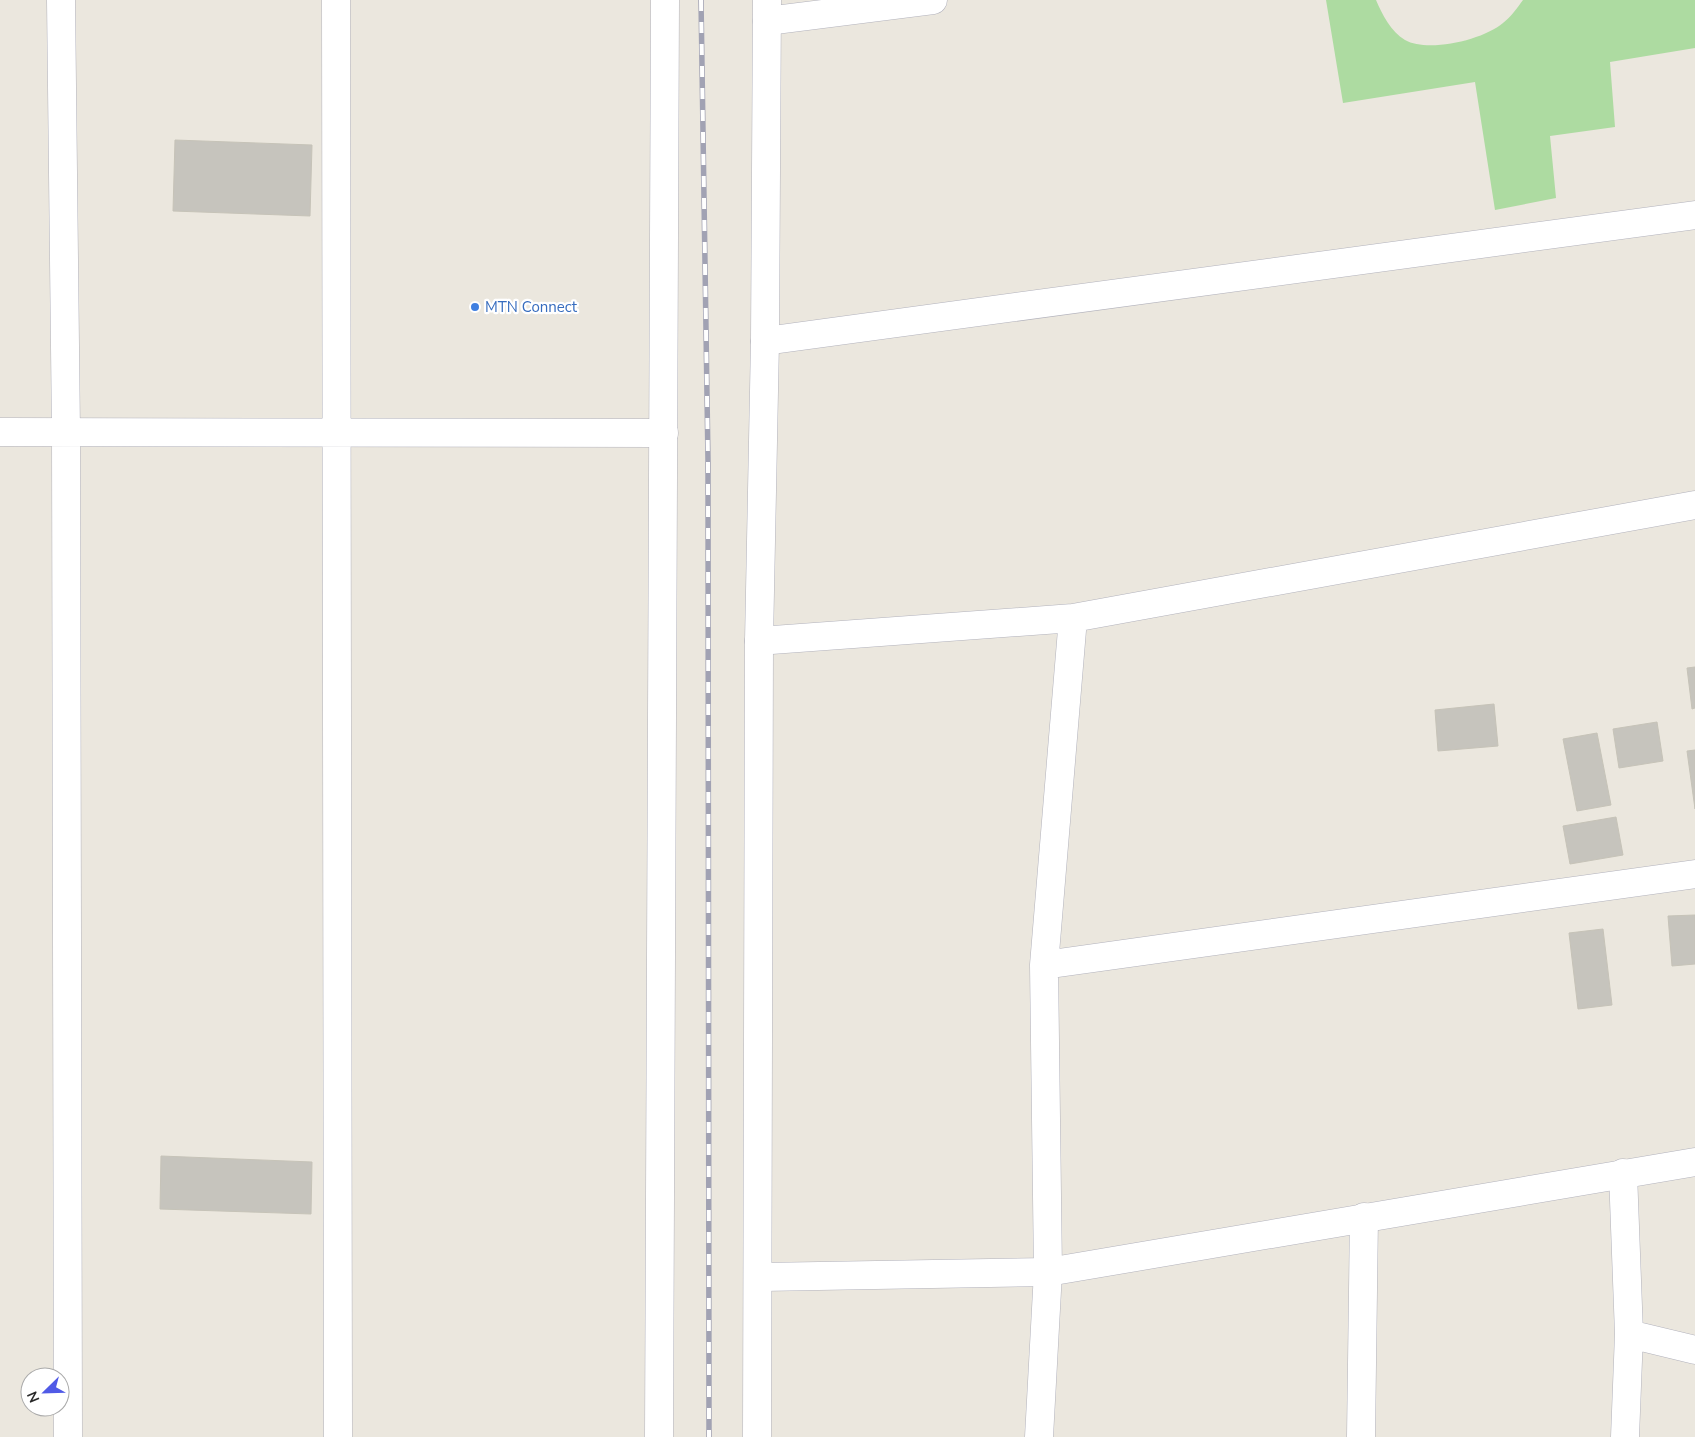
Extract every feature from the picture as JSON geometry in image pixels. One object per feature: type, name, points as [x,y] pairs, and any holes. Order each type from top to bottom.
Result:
[{"type":"street","points":[[61,0],[66,433],[68,1437]]},
{"type":"street","points":[[336,0],[338,1437]]},
{"type":"street","points":[[659,1437],[665,0]]},
{"type":"street","points":[[757,1437],[759,641],[765,341],[767,11],[933,0]]},
{"type":"street","points":[[765,341],[1695,216]]},
{"type":"street","points":[[0,432],[664,433]]},
{"type":"street","points":[[759,641],[1072,618],[1695,504]]},
{"type":"street","points":[[1039,1437],[1048,1272],[1044,965],[1072,618]]},
{"type":"street","points":[[1044,965],[1695,874]]},
{"type":"street","points":[[758,1277],[1048,1272],[1695,1162]]},
{"type":"street","points":[[1623,1173],[1629,1334],[1625,1437]]},
{"type":"street","points":[[1361,1437],[1364,1217]]},
{"type":"street","points":[[1629,1334],[1695,1350]]},
{"type":"green space","points":[[1326,0],[1376,0],[1388,22],[1400,37],[1415,44],[1441,45],[1469,39],[1494,29],[1506,21],[1523,0],[1695,0],[1695,48],[1610,62],[1615,127],[1550,136],[1556,198],[1495,210],[1475,82],[1343,103]]},
{"type":"building","points":[[175,140],[312,145],[310,216],[173,211]]},
{"type":"building","points":[[1695,667],[1695,708],[1692,709],[1687,668]]},
{"type":"building","points":[[1494,704],[1498,746],[1438,751],[1435,710]]},
{"type":"building","points":[[1657,722],[1663,761],[1619,768],[1613,729]]},
{"type":"building","points":[[1597,733],[1611,805],[1577,811],[1563,739]]},
{"type":"building","points":[[1695,750],[1695,809],[1687,751]]},
{"type":"building","points":[[1616,817],[1623,855],[1570,864],[1563,826]]},
{"type":"building","points":[[1695,915],[1695,964],[1672,966],[1668,916]]},
{"type":"building","points":[[1603,929],[1612,1005],[1578,1009],[1569,933]]},
{"type":"building","points":[[161,1156],[312,1162],[311,1214],[160,1209]]},
{"type":"railway","points":[[701,0],[708,461],[709,1437]]},
{"type":"place","name":"MTN Connect","points":[[475,307]]}]
